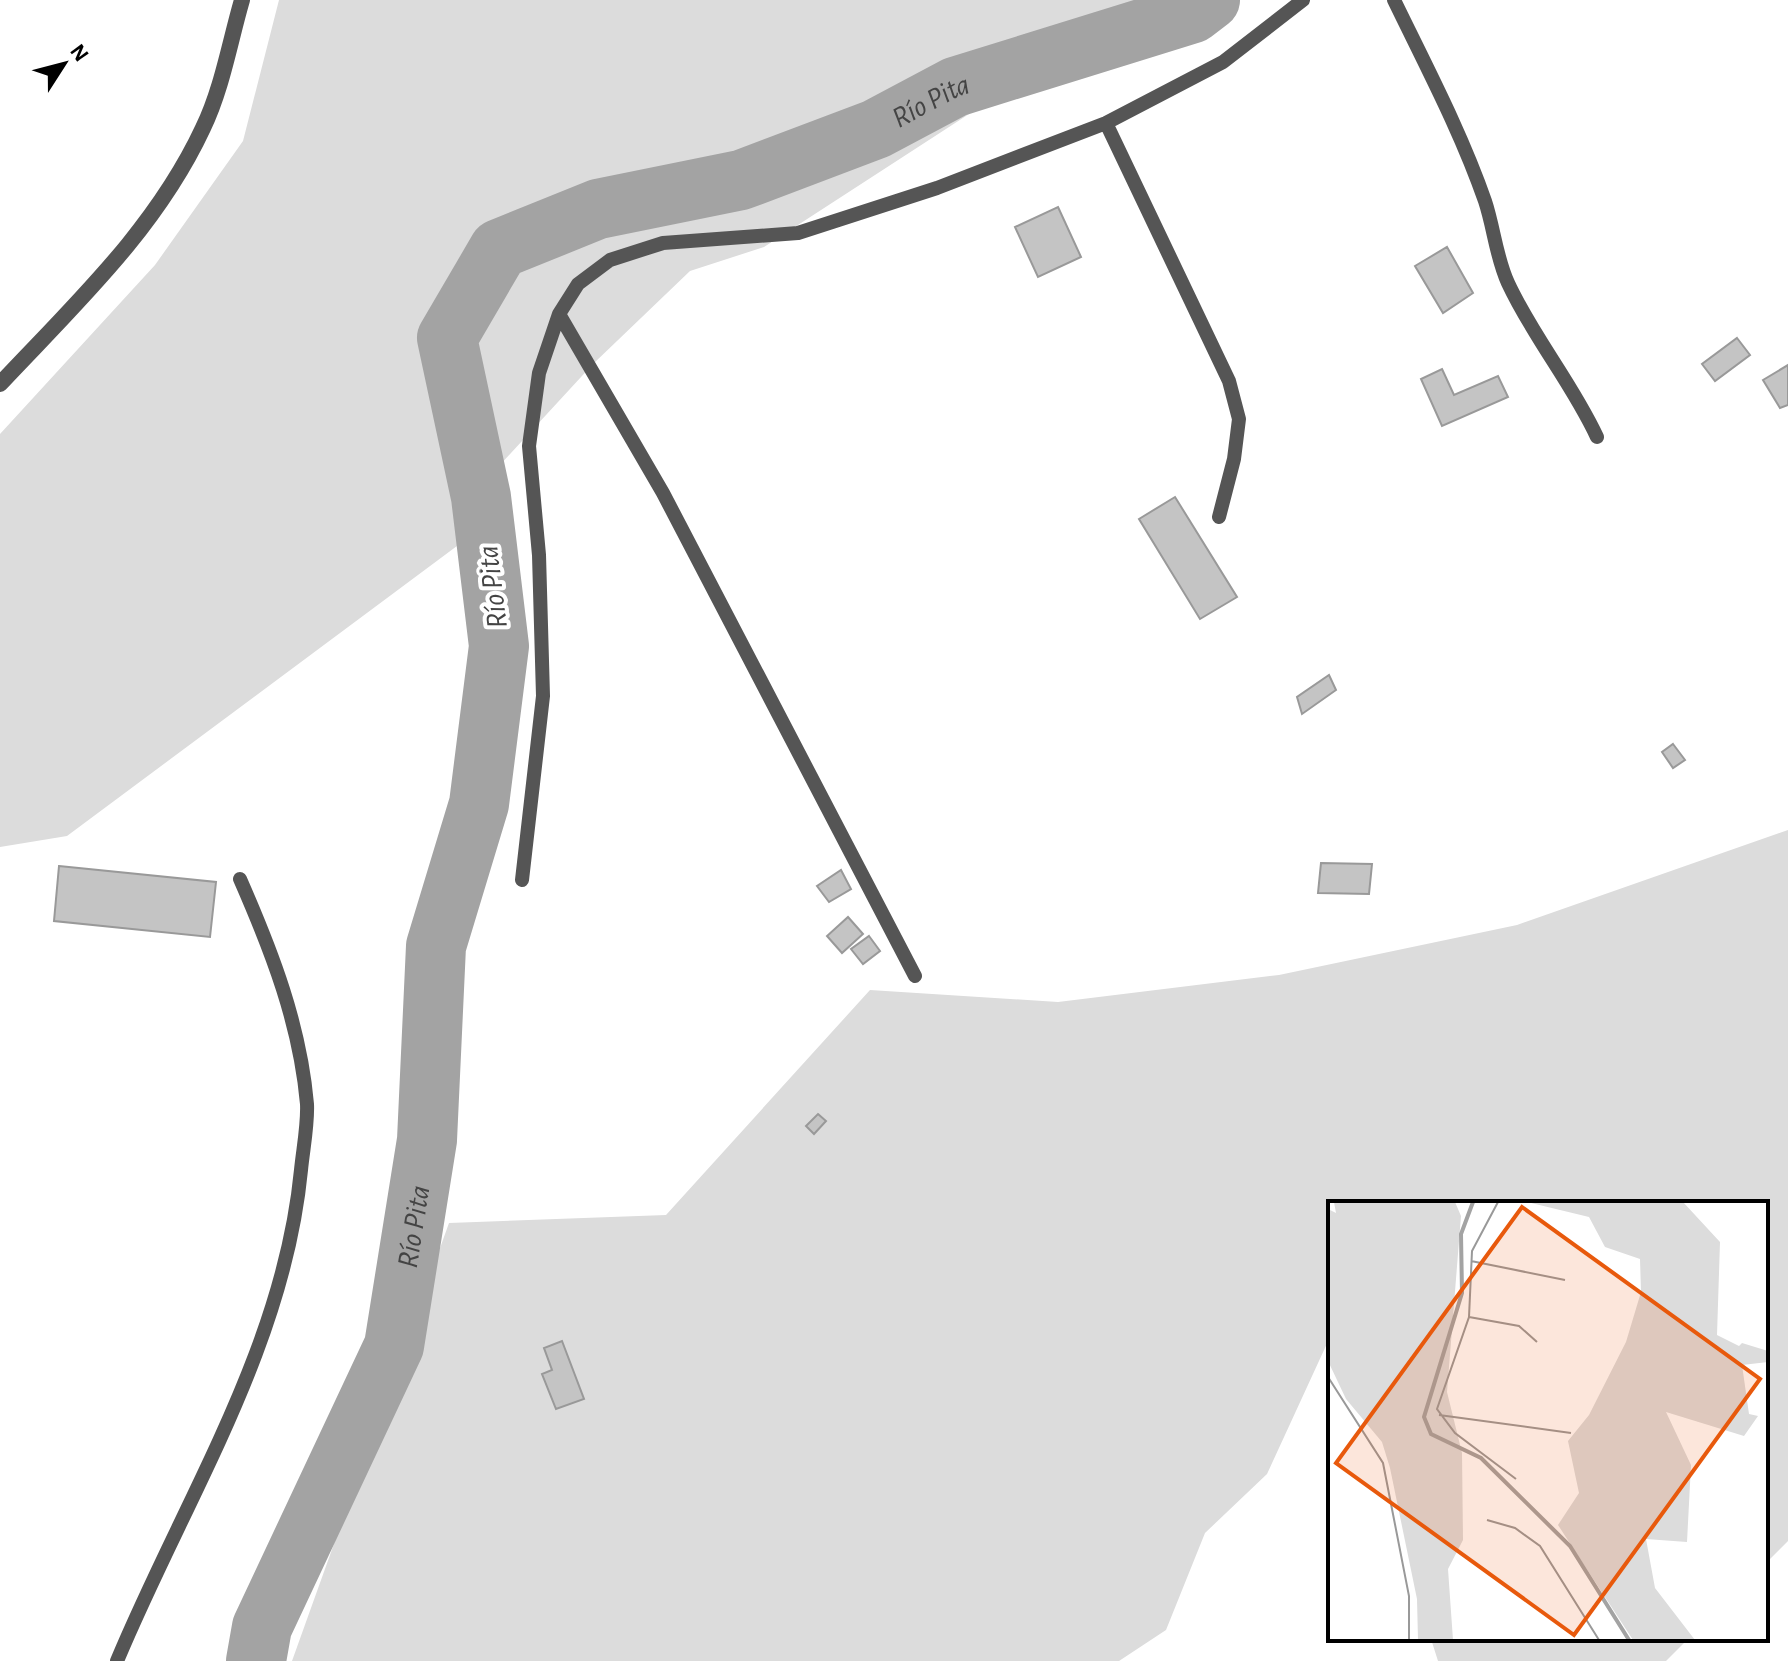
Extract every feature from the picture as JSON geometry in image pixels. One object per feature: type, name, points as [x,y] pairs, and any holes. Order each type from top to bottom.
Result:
[{"type":"street","points":[[0,384],[119,259],[153,215],[204,127],[242,0]]},
{"type":"lane","points":[[522,880],[543,696],[539,555],[529,446],[539,373],[559,314],[578,284],[610,260],[663,243],[798,233],[937,188],[1106,123],[1223,62],[1303,0]]},
{"type":"lane","points":[[1394,0],[1459,136],[1486,204],[1498,260],[1508,283],[1581,403],[1597,437]]},
{"type":"lane","points":[[1106,123],[1229,381],[1239,419],[1234,459],[1219,517]]},
{"type":"lane","points":[[559,314],[663,493],[915,976]]},
{"type":"lane","points":[[117,1661],[224,1432],[271,1319],[297,1212],[307,1107],[297,1036],[273,956],[240,879]]},
{"type":"shaded area","points":[[279,0],[1145,0],[764,247],[690,271],[593,364],[488,478],[461,543],[67,836],[0,847],[0,434],[155,265],[243,141]]},
{"type":"shaded area","points":[[1788,830],[1788,1541],[1768,1561],[1768,1201],[1328,1201],[1328,1341],[1267,1474],[1205,1533],[1166,1630],[1119,1661],[292,1661],[449,1223],[666,1215],[870,990],[1058,1002],[1279,975],[1517,925]]},
{"type":"shaded area","points":[[1432,1641],[1686,1641],[1666,1661],[1438,1661]]},
{"type":"building","points":[[1058,207],[1081,257],[1038,277],[1015,227]]},
{"type":"building","points":[[1447,247],[1473,293],[1443,313],[1415,266]]},
{"type":"building","points":[[1737,338],[1750,355],[1715,381],[1702,364]]},
{"type":"building","points":[[1788,365],[1788,405],[1780,408],[1763,380]]},
{"type":"building","points":[[1442,369],[1454,395],[1498,376],[1508,397],[1442,426],[1421,379]]},
{"type":"building","points":[[1175,497],[1237,597],[1200,619],[1139,519]]},
{"type":"building","points":[[1329,675],[1336,690],[1302,714],[1297,697]]},
{"type":"building","points":[[1673,744],[1685,760],[1673,768],[1662,752]]},
{"type":"building","points":[[1321,863],[1372,864],[1369,894],[1318,893]]},
{"type":"building","points":[[59,866],[216,882],[210,937],[54,921]]},
{"type":"building","points":[[841,870],[851,889],[829,902],[817,886]]},
{"type":"building","points":[[848,917],[863,934],[842,953],[827,936]]},
{"type":"building","points":[[869,936],[880,951],[863,964],[851,949]]},
{"type":"building","points":[[818,1114],[826,1121],[814,1134],[806,1126]]},
{"type":"building","points":[[562,1341],[584,1399],[556,1409],[542,1374],[552,1370],[544,1348]]},
{"type":"waterway","name":"Río Pita","points":[[256,1661],[262,1627],[394,1346],[427,1140],[436,946],[479,804],[499,646],[481,497],[447,338],[499,249],[598,209],[741,180],[876,129],[955,87],[1193,13],[1210,0]]}]
